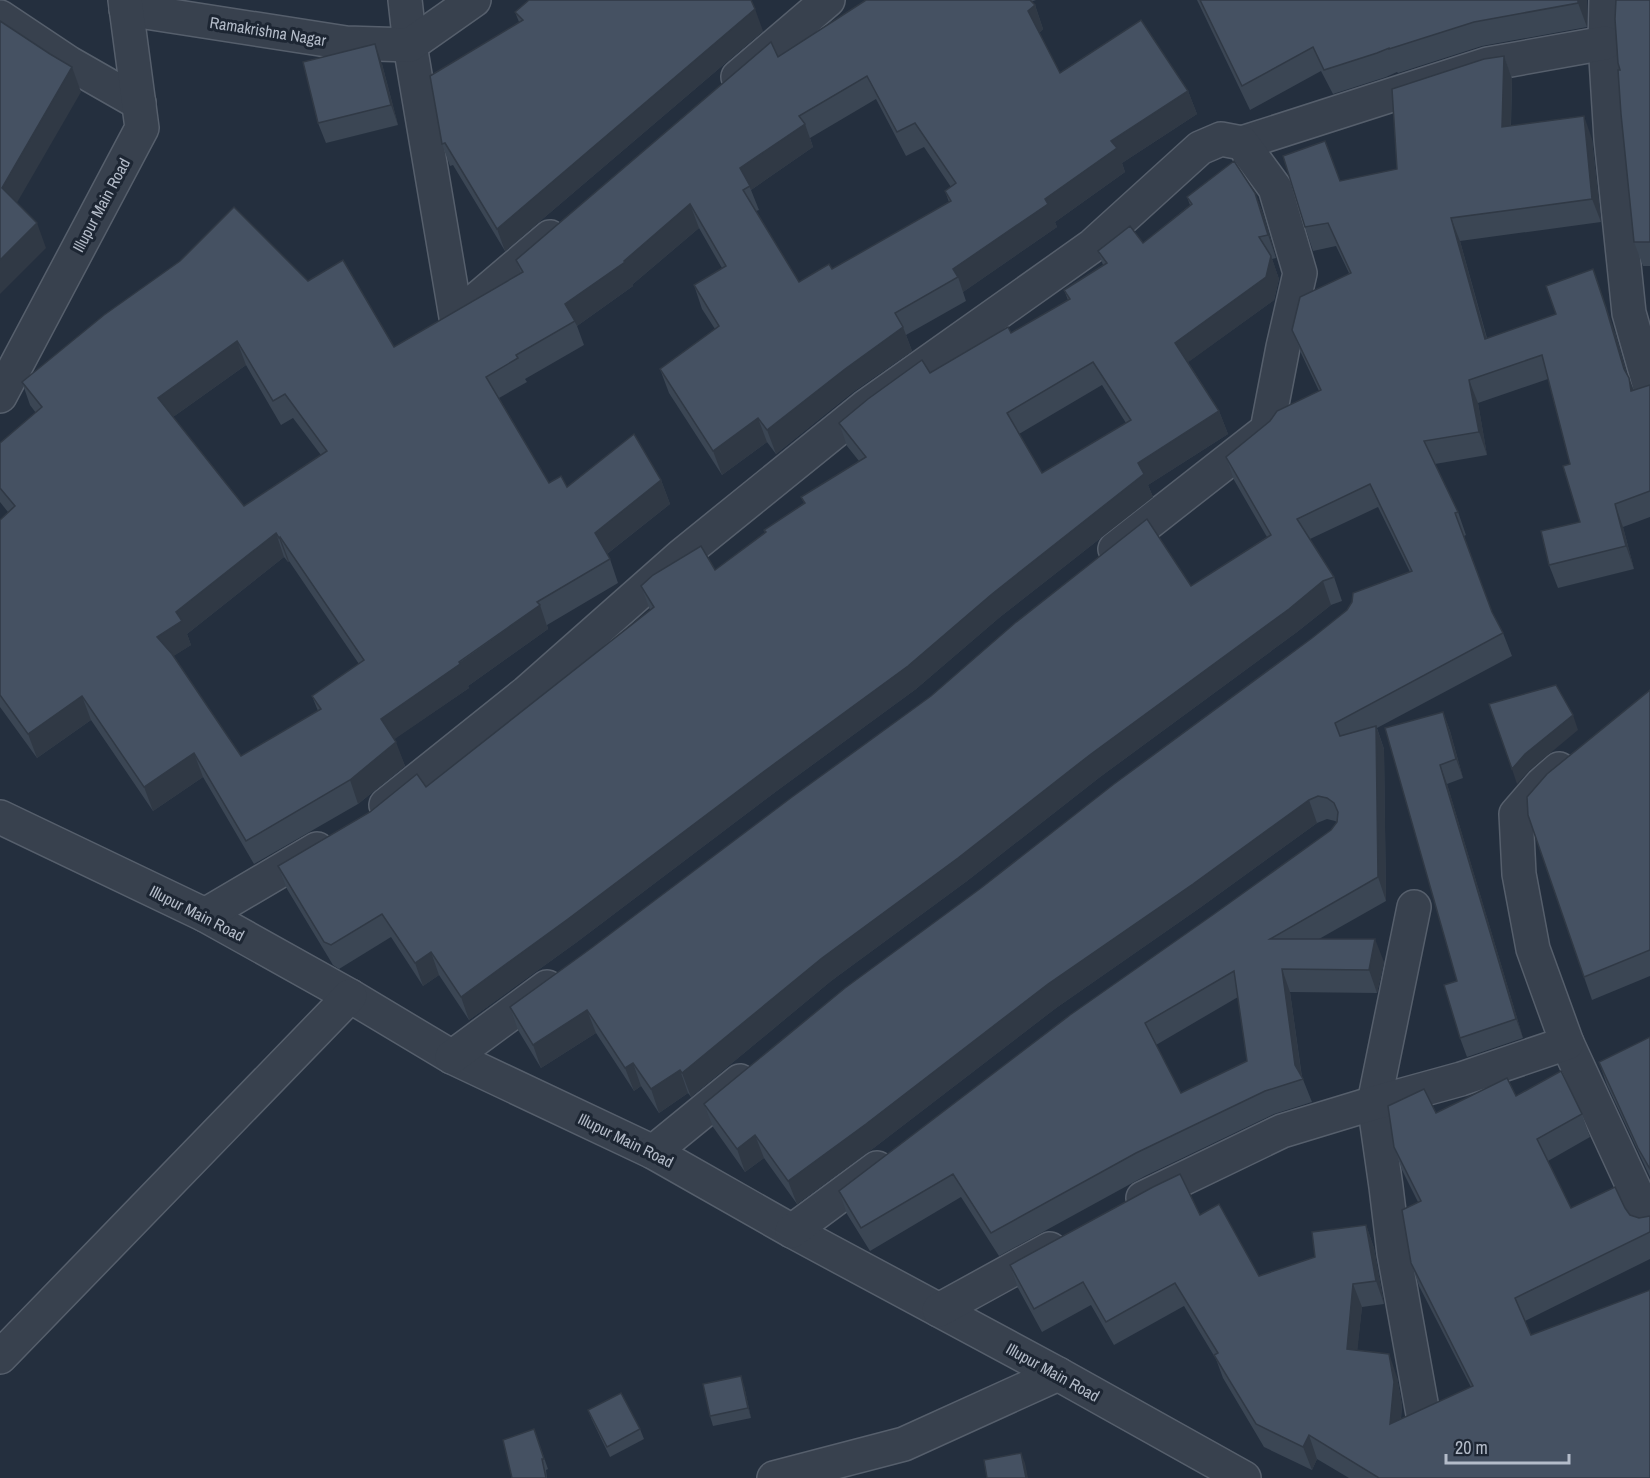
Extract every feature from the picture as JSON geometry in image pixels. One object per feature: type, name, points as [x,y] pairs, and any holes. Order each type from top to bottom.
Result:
[{"type":"street","points":[[405,0],[410,45],[456,317],[573,218]]},
{"type":"street","points":[[410,45],[474,0]]},
{"type":"street","points":[[716,96],[828,0]]},
{"type":"street","points":[[1606,0],[1605,43],[1611,139],[1629,313],[1648,368]]},
{"type":"street","name":"Ramakrishna Nagar","points":[[126,5],[346,43],[410,45]]},
{"type":"street","name":"Illupur Main Road","points":[[0,396],[142,128],[126,5]]},
{"type":"street","points":[[0,17],[69,63],[139,103]]},
{"type":"street","points":[[205,915],[369,819],[526,693],[681,556],[865,407],[1092,246],[1200,148],[1221,139],[1242,143],[1488,64],[1605,43]]},
{"type":"street","points":[[1096,565],[1267,430],[1300,273],[1275,188],[1242,143]]},
{"type":"street","points":[[1580,752],[1542,784],[1516,814],[1519,874],[1533,950],[1568,1042],[1650,1223]]},
{"type":"street","name":"Illupur Main Road","points":[[0,817],[205,915],[350,996],[452,1057],[653,1152],[792,1231],[1058,1374],[1244,1478]]},
{"type":"street","points":[[1414,907],[1374,1103],[1394,1253],[1423,1414]]},
{"type":"street","points":[[452,1057],[570,971]]},
{"type":"street","points":[[0,1357],[350,996]]},
{"type":"street","points":[[1113,1215],[1153,1193],[1282,1131],[1461,1079],[1568,1042]]},
{"type":"street","points":[[653,1152],[760,1064]]},
{"type":"street","points":[[792,1231],[904,1148]]},
{"type":"street","points":[[939,1310],[1073,1236]]},
{"type":"street","points":[[774,1478],[904,1444],[1058,1374]]},
{"type":"building","points":[[529,0],[751,0],[755,9],[497,229],[445,143],[442,144],[430,76],[523,20],[515,12]]},
{"type":"building","points":[[866,0],[1030,0],[1035,5],[1028,11],[1060,73],[1141,20],[1188,91],[1111,141],[1117,148],[1045,199],[1048,204],[953,269],[958,277],[895,313],[903,327],[767,430],[758,418],[713,451],[660,369],[719,326],[694,285],[726,266],[690,204],[625,262],[565,304],[575,321],[516,355],[518,358],[486,377],[549,483],[561,476],[567,487],[634,434],[661,480],[595,533],[610,559],[537,602],[540,605],[381,719],[396,742],[350,780],[246,841],[194,753],[144,787],[82,696],[28,734],[0,695],[0,520],[15,506],[0,488],[0,443],[42,407],[22,382],[104,315],[180,261],[234,207],[308,281],[343,260],[394,347],[523,272],[516,260],[771,42],[778,57]],"holes":[[[867,76],[897,132],[915,123],[956,183],[945,191],[951,201],[832,269],[829,264],[799,282],[743,190],[750,186],[740,168],[805,124],[799,116]],[[237,341],[273,401],[285,394],[327,451],[244,506],[158,398]],[[276,533],[364,660],[312,696],[321,709],[241,756],[172,654],[157,637],[182,621],[176,612]]]},
{"type":"building","points":[[1200,0],[1578,0],[1578,3],[1474,22],[1324,70],[1313,47],[1242,86]]},
{"type":"building","points":[[1616,0],[1650,0],[1650,242],[1634,242],[1621,114],[1615,19]]},
{"type":"building","points":[[0,21],[72,67],[2,188],[37,223],[0,260]]},
{"type":"building","points":[[375,44],[391,105],[318,123],[303,62]]},
{"type":"building","points":[[1504,56],[1502,127],[1584,116],[1592,199],[1451,218],[1485,339],[1556,314],[1546,286],[1593,269],[1624,369],[1629,378],[1631,391],[1650,385],[1650,491],[1615,504],[1626,546],[1549,565],[1541,531],[1580,522],[1563,466],[1570,464],[1542,355],[1469,380],[1479,432],[1424,441],[1458,512],[1455,513],[1492,612],[1503,633],[1335,723],[1340,736],[1376,726],[1378,877],[1270,939],[1375,939],[1369,970],[1282,969],[1295,1065],[1303,1079],[1265,1091],[1136,1153],[991,1233],[953,1174],[861,1228],[839,1191],[1070,1015],[1331,830],[1337,822],[1338,812],[1334,803],[1318,796],[1309,800],[1193,884],[1048,984],[788,1181],[755,1135],[737,1149],[704,1104],[845,988],[981,888],[1114,784],[1312,638],[1347,610],[1352,602],[1353,593],[1412,571],[1370,484],[1297,519],[1334,577],[1323,581],[1289,609],[1091,754],[958,858],[822,958],[682,1073],[680,1070],[651,1089],[633,1063],[625,1068],[587,1010],[533,1045],[510,1007],[931,696],[1015,623],[1147,519],[1191,586],[1271,535],[1226,457],[1270,421],[1277,411],[1321,390],[1292,330],[1300,297],[1351,273],[1328,223],[1305,227],[1283,156],[1325,141],[1340,181],[1397,169],[1392,89],[1484,59]],"holes":[[[1234,971],[1247,1061],[1181,1093],[1145,1023]]]},
{"type":"building","points":[[1234,161],[1255,193],[1268,235],[1259,237],[1271,256],[1266,277],[1175,343],[1219,411],[1138,463],[1144,474],[992,594],[908,666],[461,997],[431,952],[415,963],[382,914],[331,945],[324,942],[278,866],[370,812],[417,774],[426,787],[654,607],[641,586],[653,575],[701,546],[715,570],[766,532],[764,530],[805,503],[801,497],[866,457],[839,423],[868,399],[922,360],[930,373],[1008,327],[1011,333],[1070,299],[1064,290],[1107,263],[1098,251],[1130,226],[1143,243],[1192,204],[1187,197]],"holes":[[[1093,362],[1131,420],[1042,473],[1007,413]]]},
{"type":"building","points":[[1556,685],[1573,715],[1525,754],[1512,769],[1489,704]]},
{"type":"building","points":[[1650,690],[1650,950],[1584,977],[1528,815],[1527,797],[1547,774]]},
{"type":"building","points":[[1443,712],[1456,759],[1440,765],[1516,1019],[1460,1038],[1444,985],[1457,981],[1385,728]]},
{"type":"building","points":[[1650,1037],[1650,1169],[1599,1062]]},
{"type":"building","points":[[1561,1071],[1582,1114],[1537,1139],[1571,1208],[1615,1187],[1630,1215],[1639,1218],[1650,1216],[1650,1232],[1515,1298],[1531,1335],[1650,1290],[1650,1478],[1379,1478],[1309,1435],[1303,1447],[1256,1424],[1214,1355],[1218,1353],[1175,1283],[1106,1322],[1083,1282],[1034,1309],[1010,1265],[1180,1174],[1200,1215],[1219,1204],[1259,1276],[1315,1257],[1312,1232],[1366,1225],[1376,1281],[1353,1284],[1347,1349],[1389,1354],[1394,1382],[1390,1424],[1473,1386],[1411,1263],[1402,1210],[1421,1201],[1394,1147],[1388,1106],[1424,1089],[1436,1113],[1507,1078],[1516,1096]]},
{"type":"building","points":[[741,1376],[748,1408],[710,1416],[703,1384]]},
{"type":"building","points":[[621,1393],[640,1429],[607,1447],[588,1410]]},
{"type":"building","points":[[534,1429],[544,1459],[542,1459],[546,1478],[512,1478],[503,1440]]},
{"type":"building","points":[[1021,1453],[1026,1478],[987,1478],[984,1460]]}]
